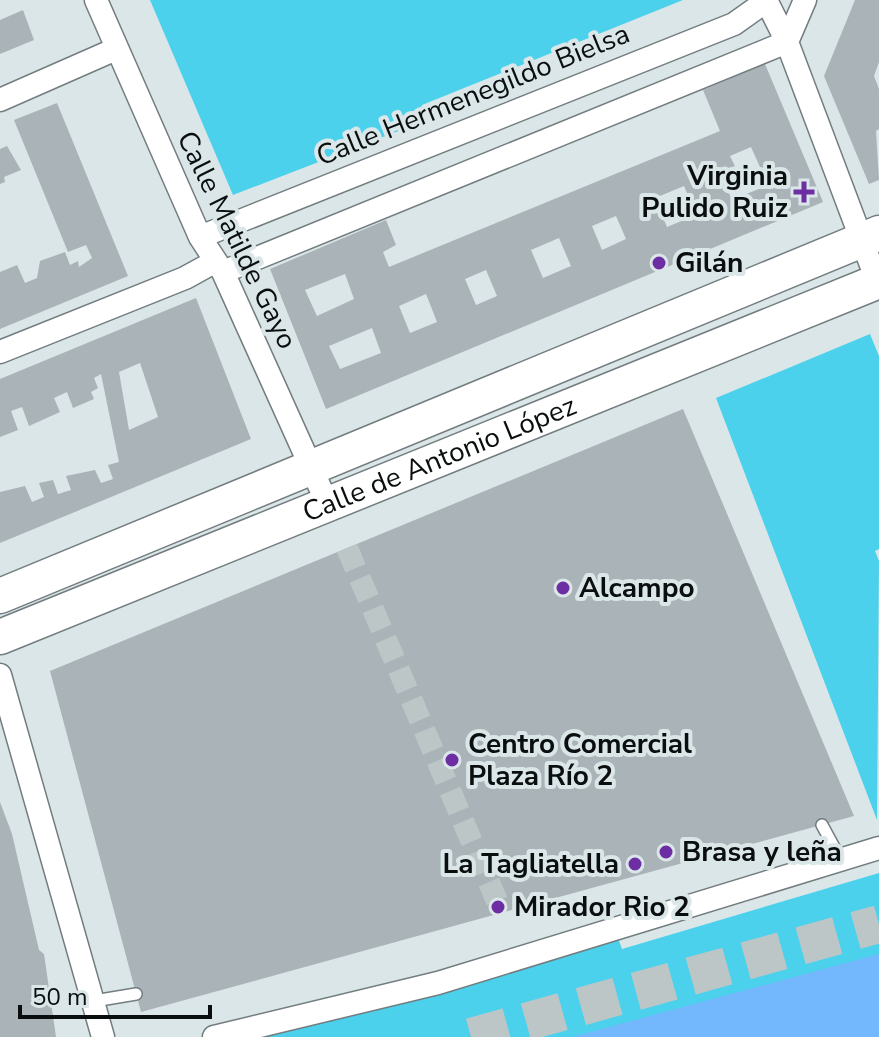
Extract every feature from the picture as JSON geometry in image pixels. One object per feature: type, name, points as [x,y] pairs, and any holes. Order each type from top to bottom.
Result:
[{"type":"main road","name":"Calle de Antonio López","points":[[0,596],[870,237]]},
{"type":"main road","name":"Calle de Antonio López","points":[[0,637],[879,283]]},
{"type":"street","name":"Calle Matilde Gayo","points":[[96,0],[200,237],[218,267],[328,505]]},
{"type":"street","points":[[0,352],[787,42],[805,0]]},
{"type":"street","points":[[766,1],[787,42],[870,237]]},
{"type":"street","name":"Calle Hermenegildo Bielsa","points":[[200,237],[734,24],[766,1]]},
{"type":"street","points":[[0,100],[116,49]]},
{"type":"street","name":"Calle de Antonio López","points":[[870,237],[879,283]]},
{"type":"street","points":[[0,675],[102,1033]]},
{"type":"street","points":[[214,1037],[438,983],[879,848]]},
{"type":"lane","points":[[822,825],[841,860]]},
{"type":"lane","points":[[94,1001],[136,994]]},
{"type":"shaded area","points":[[150,0],[683,0],[422,105],[427,120],[233,195]]},
{"type":"shaded area","points":[[870,334],[879,356],[879,549],[875,551],[879,561],[877,820],[716,398]]},
{"type":"shaded area","points":[[879,873],[879,1037],[247,1037],[618,938],[622,949]]},
{"type":"shaded area","points":[[879,954],[879,1037],[572,1037]]},
{"type":"building","points":[[855,0],[879,0],[879,62],[874,76],[879,89],[879,129],[876,131],[879,180],[869,184],[824,76]]},
{"type":"building","points":[[23,10],[34,40],[0,54],[0,20]]},
{"type":"building","points":[[765,64],[823,202],[326,409],[270,269],[386,220],[396,245],[383,252],[389,267],[720,131],[703,90]],"holes":[[[751,147],[768,185],[732,200],[720,172],[735,166],[730,156]],[[684,186],[696,215],[667,227],[655,198]],[[616,216],[626,239],[602,250],[592,226]],[[559,238],[571,266],[543,278],[531,250]],[[486,270],[497,296],[476,305],[465,279]],[[345,274],[354,299],[317,316],[305,290]],[[426,294],[437,322],[410,333],[399,306]],[[372,328],[381,353],[340,369],[329,346]]]},
{"type":"building","points":[[57,103],[128,276],[0,329],[0,272],[17,265],[25,283],[37,278],[40,261],[65,252],[70,265],[78,261],[79,267],[92,258],[86,245],[68,252],[14,120]]},
{"type":"building","points":[[7,146],[21,170],[4,177],[5,182],[0,184],[0,149]]},
{"type":"building","points":[[196,298],[251,439],[0,543],[0,492],[25,486],[32,502],[44,497],[39,483],[53,480],[58,494],[71,490],[66,476],[95,470],[101,483],[113,479],[108,465],[119,462],[101,374],[94,378],[98,388],[91,392],[94,399],[73,408],[67,392],[54,398],[60,412],[29,426],[22,407],[11,411],[18,430],[0,437],[0,379]],"holes":[[[140,363],[158,417],[129,430],[119,372]]]},
{"type":"building","name":"Centro Comercial Plaza Río 2","points":[[683,409],[854,816],[141,1012],[50,671]]},
{"type":"building","points":[[0,802],[12,834],[39,950],[44,954],[56,1037],[0,1037]]},
{"type":"tunnel","points":[[347,548],[497,901]]},
{"type":"tunnel","points":[[471,1037],[879,924]]},
{"type":"place","name":"Virginia Pulido Ruiz","points":[[804,192]]},
{"type":"place","name":"Gilán","points":[[659,263]]},
{"type":"place","name":"Alcampo","points":[[563,588]]},
{"type":"place","name":"Centro Comercial Plaza Río 2","points":[[452,760]]},
{"type":"place","name":"Brasa y leña","points":[[666,852]]},
{"type":"place","name":"La Tagliatella","points":[[635,864]]},
{"type":"place","name":"Mirador Rio 2","points":[[498,907]]}]
